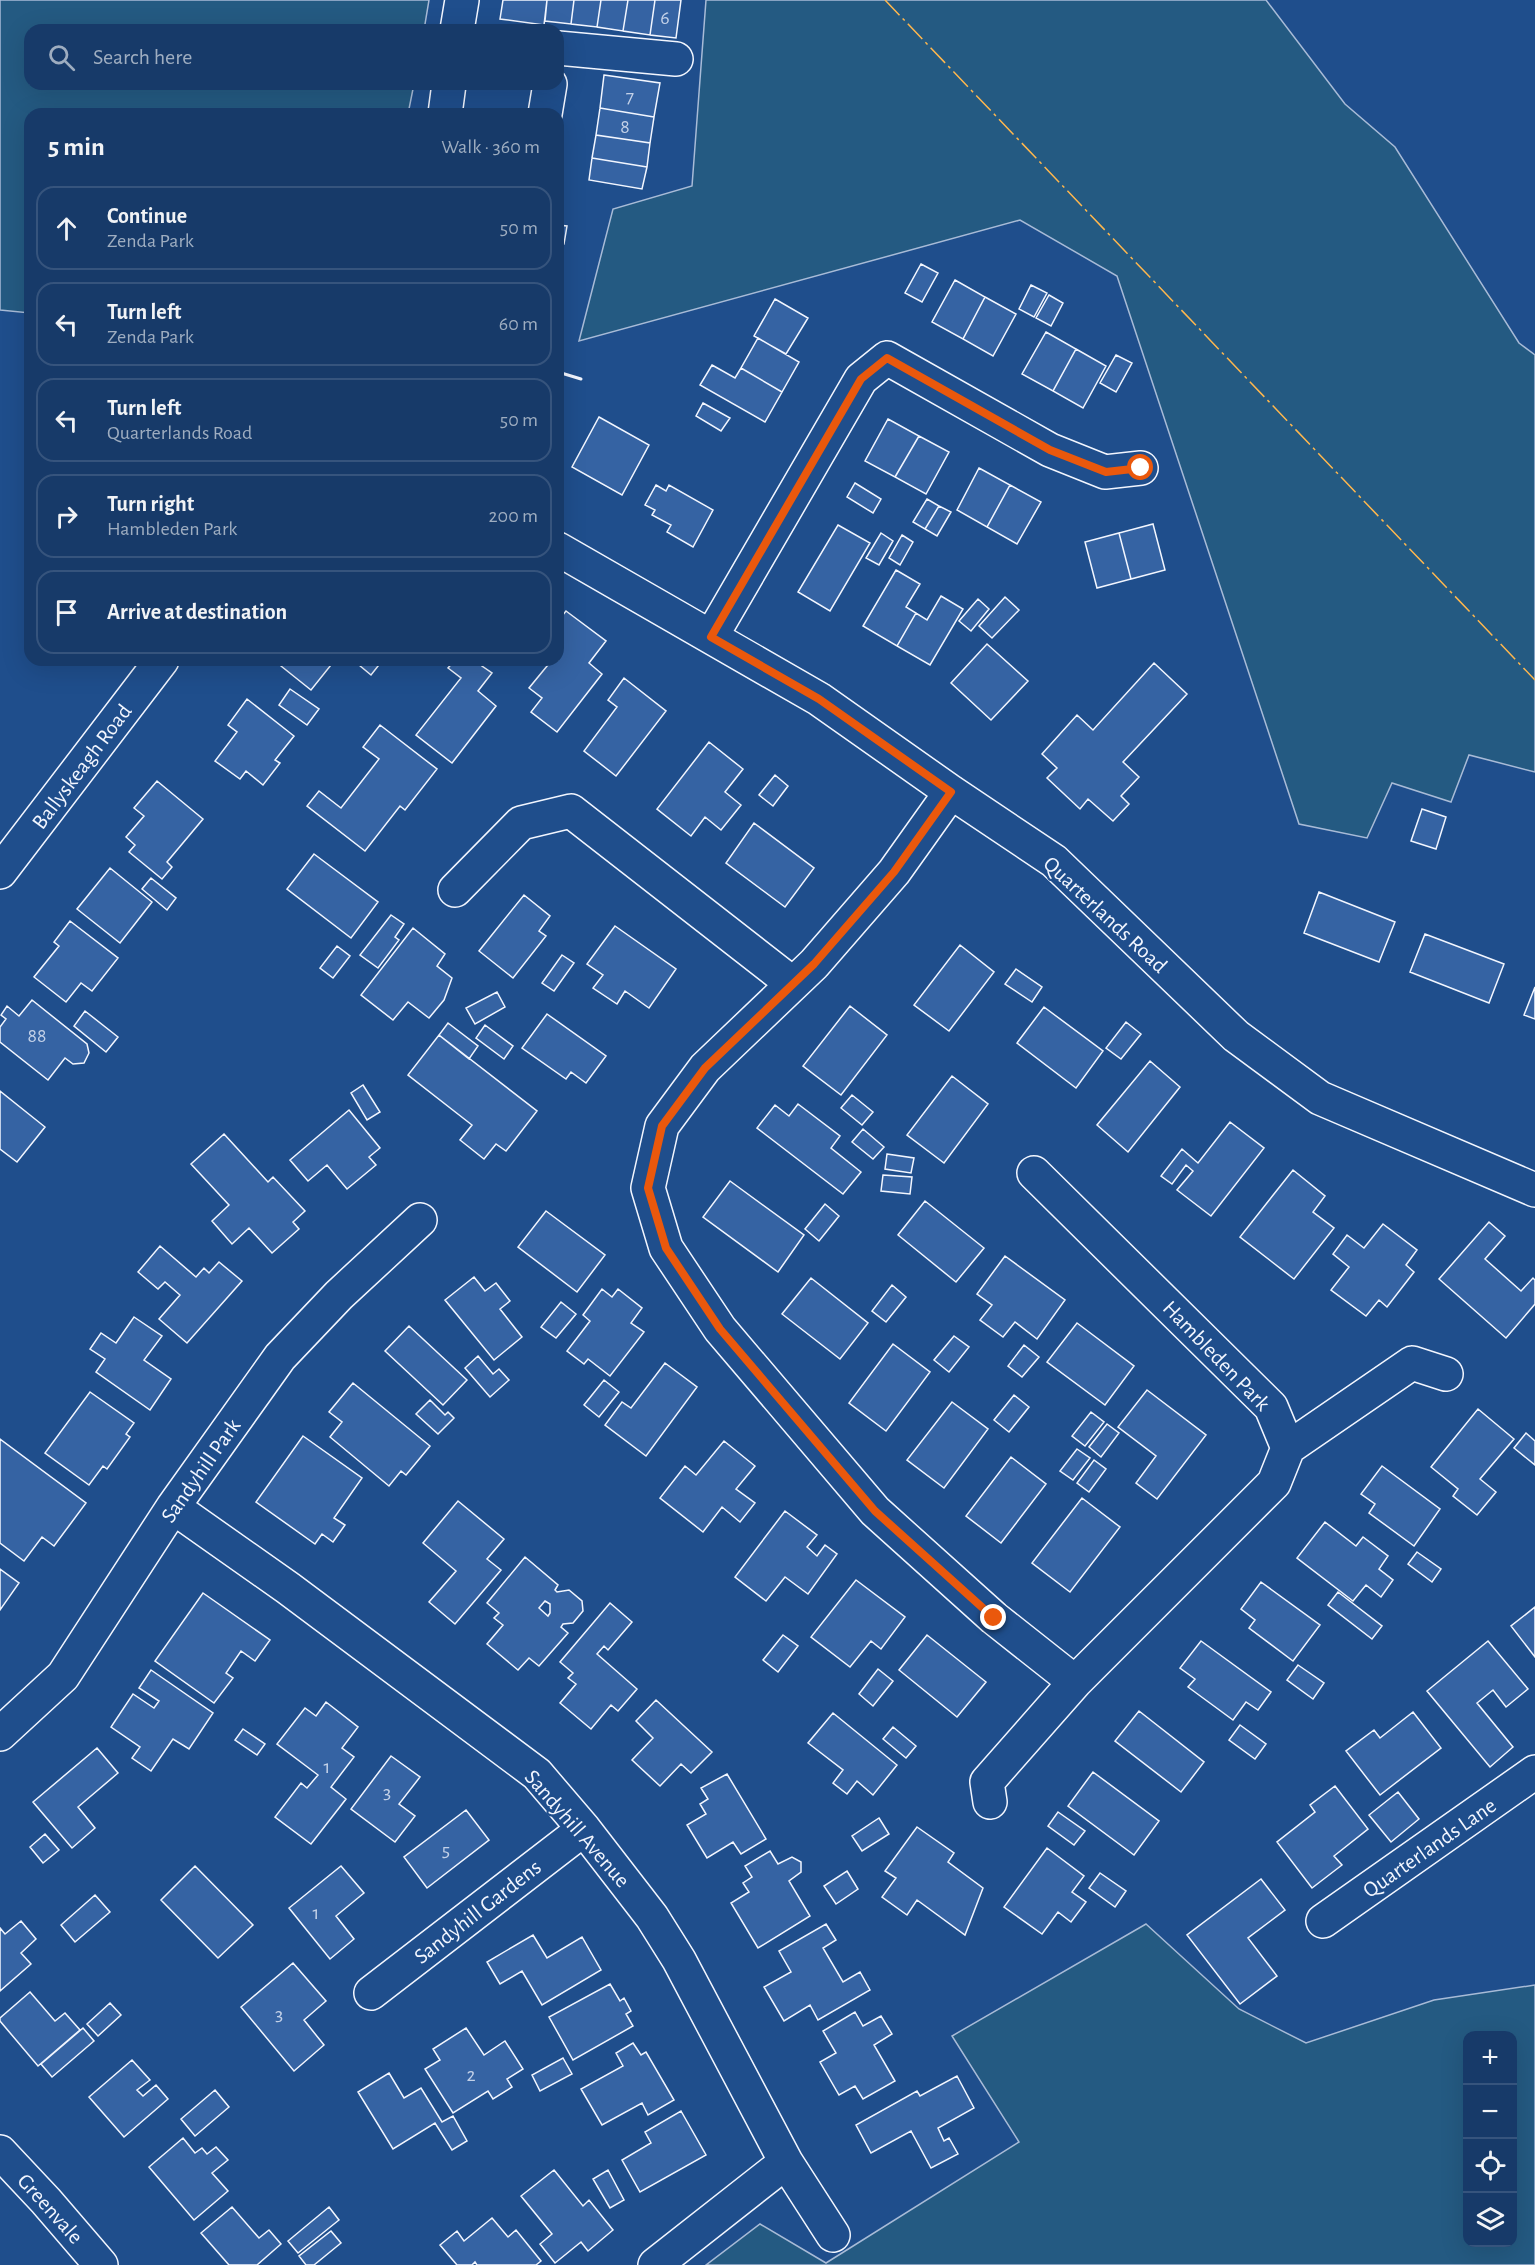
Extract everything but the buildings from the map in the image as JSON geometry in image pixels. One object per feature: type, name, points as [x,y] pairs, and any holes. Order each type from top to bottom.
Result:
[{"type":"street","points":[[459,24],[462,0]]},
{"type":"street","points":[[564,49],[676,59]]},
{"type":"street","points":[[446,108],[448,90]]},
{"type":"street","points":[[546,108],[549,90]]},
{"type":"street","points":[[711,637],[861,379],[887,358],[1050,450],[1106,472],[1141,468]]},
{"type":"street","name":"Quarterlands Road","points":[[564,552],[819,699],[1054,861],[1236,1036],[1320,1098],[1535,1190]]},
{"type":"street","name":"Ballyskeagh Road","points":[[0,872],[157,666]]},
{"type":"street","points":[[951,792],[894,872],[814,964],[705,1068],[662,1126],[648,1188],[666,1248],[720,1329],[875,1511],[994,1618],[1075,1682]]},
{"type":"street","points":[[455,890],[521,823],[571,811],[793,984]]},
{"type":"street","name":"Hambleden Park","points":[[1034,1173],[1271,1407],[1288,1448]]},
{"type":"street","name":"Sandyhill Park","points":[[0,1734],[63,1676],[173,1507],[280,1357],[339,1294],[420,1221]]},
{"type":"street","points":[[990,1802],[987,1782],[1075,1682],[1274,1483],[1288,1448],[1412,1364],[1446,1374]]},
{"type":"street","name":"Sandyhill Avenue","points":[[173,1507],[288,1588],[537,1774],[584,1829],[652,1917],[679,1960],[786,2162],[833,2235]]},
{"type":"street","name":"Quarterlands Lane","points":[[1323,1921],[1535,1772]]},
{"type":"street","name":"Sandyhill Gardens","points":[[371,1993],[584,1829]]},
{"type":"street","name":"Greenvale","points":[[0,2152],[101,2265]]},
{"type":"street","points":[[655,2265],[786,2162]]},
{"type":"shaded area","points":[[0,0],[429,0],[425,24],[24,24],[24,90],[413,90],[409,108],[24,108],[24,312],[0,310]]},
{"type":"shaded area","points":[[706,0],[1266,0],[1345,104],[1395,147],[1519,343],[1535,355],[1535,772],[1469,755],[1451,802],[1392,783],[1367,838],[1299,824],[1117,276],[1020,220],[579,341],[613,209],[692,186]]},
{"type":"shaded area","points":[[1146,1924],[1239,2009],[1306,2043],[1434,2000],[1535,1985],[1535,2265],[706,2265],[760,2224],[826,2263],[1019,2142],[952,2036]]},
{"type":"wall","points":[[564,374],[581,379]]},
{"type":"power","points":[[885,0],[1535,680]]},
{"type":"route","points":[[994,1618],[875,1511],[720,1329],[666,1248],[648,1188],[662,1126],[705,1068],[814,964],[894,872],[951,792],[819,699],[711,637],[861,379],[887,358],[1050,450],[1106,472],[1141,468]]}]
